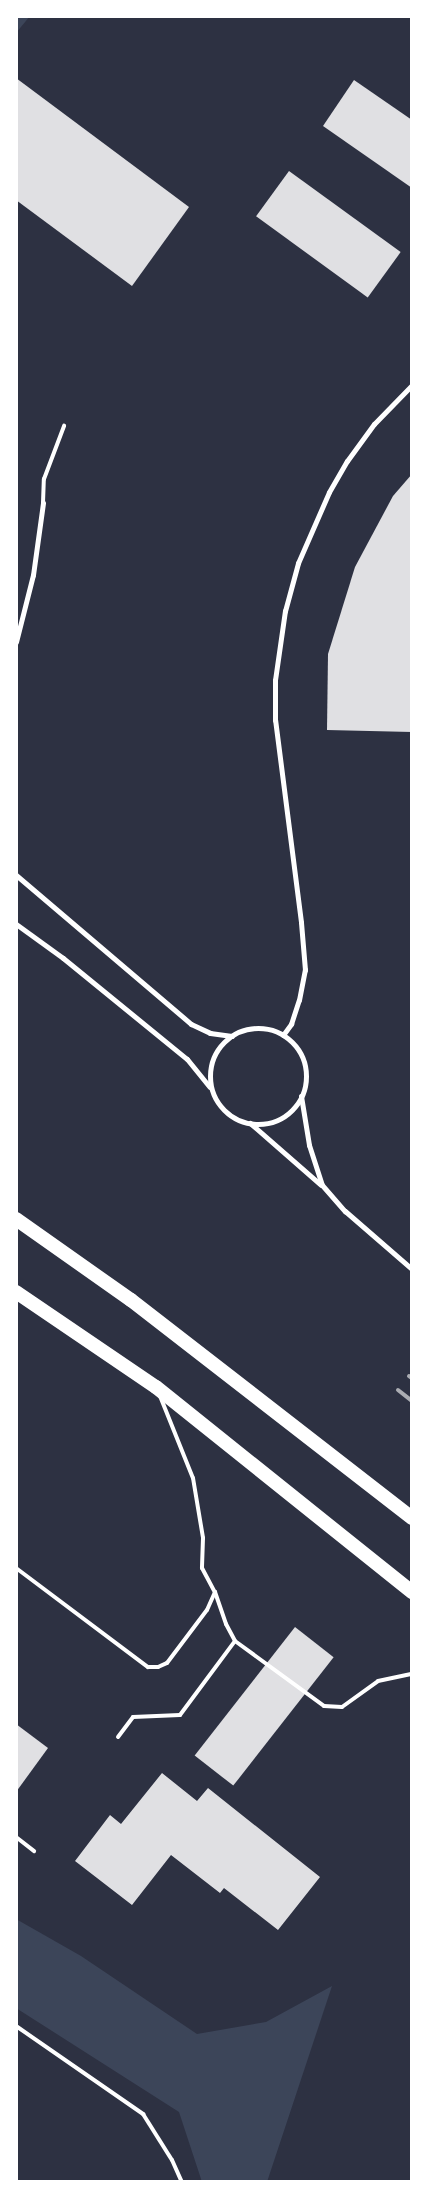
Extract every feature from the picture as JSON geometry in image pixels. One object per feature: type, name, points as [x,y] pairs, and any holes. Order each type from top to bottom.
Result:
[{"type":"highway","points":[[16,1219],[131,1300],[412,1518]]},
{"type":"highway","points":[[16,1292],[156,1387],[412,1592]]},
{"type":"street","points":[[283,1035],[291,1024],[299,1000],[304,970],[301,922],[275,720],[275,680],[283,619],[298,563],[329,492],[347,461],[374,424],[412,385]]},
{"type":"street","points":[[16,642],[33,575],[44,503]]},
{"type":"street","points":[[16,874],[191,1024],[210,1033],[232,1036]]},
{"type":"street","points":[[16,924],[63,958],[187,1059],[213,1090],[222,1107],[234,1118],[250,1123],[266,1124],[282,1118],[295,1108],[301,1096],[306,1077],[304,1060],[296,1046],[272,1029],[258,1027],[244,1030],[222,1044],[215,1055],[211,1069],[213,1090]]},
{"type":"street","points":[[301,1096],[309,1145],[322,1185]]},
{"type":"street","points":[[250,1123],[322,1185],[351,1217],[412,1269]]},
{"type":"lane","points":[[44,503],[44,479],[64,426]]},
{"type":"lane","points":[[156,1387],[193,1478],[203,1538],[202,1568],[215,1592],[226,1624],[235,1641],[324,1706],[342,1707],[378,1680],[412,1674]]},
{"type":"lane","points":[[16,1568],[148,1667],[158,1667],[167,1663],[207,1610],[215,1592]]},
{"type":"lane","points":[[118,1737],[133,1717],[180,1715],[235,1641]]},
{"type":"lane","points":[[16,1837],[34,1851]]},
{"type":"lane","points":[[16,2026],[143,2114],[172,2160],[182,2182]]},
{"type":"shaded area","points":[[16,16],[30,16],[16,33]]},
{"type":"shaded area","points":[[16,1919],[81,1956],[197,2034],[266,2022],[332,1986],[267,2182],[202,2182],[179,2112],[16,2008]]},
{"type":"building","points":[[16,78],[189,207],[132,286],[16,200]]},
{"type":"building","points":[[354,80],[412,120],[412,188],[323,126]]},
{"type":"building","points":[[289,171],[401,252],[368,297],[256,216]]},
{"type":"building","points":[[412,474],[412,732],[327,730],[328,654],[355,567],[393,496]]},
{"type":"building","points":[[295,1627],[334,1657],[233,1786],[195,1755]]},
{"type":"building","points":[[16,1724],[48,1748],[16,1792]]},
{"type":"building","points":[[162,1773],[197,1801],[208,1788],[320,1877],[278,1930],[224,1888],[220,1893],[171,1855],[132,1905],[75,1861],[110,1815],[121,1824]]},
{"type":"railway","points":[[398,1390],[412,1401]]}]
